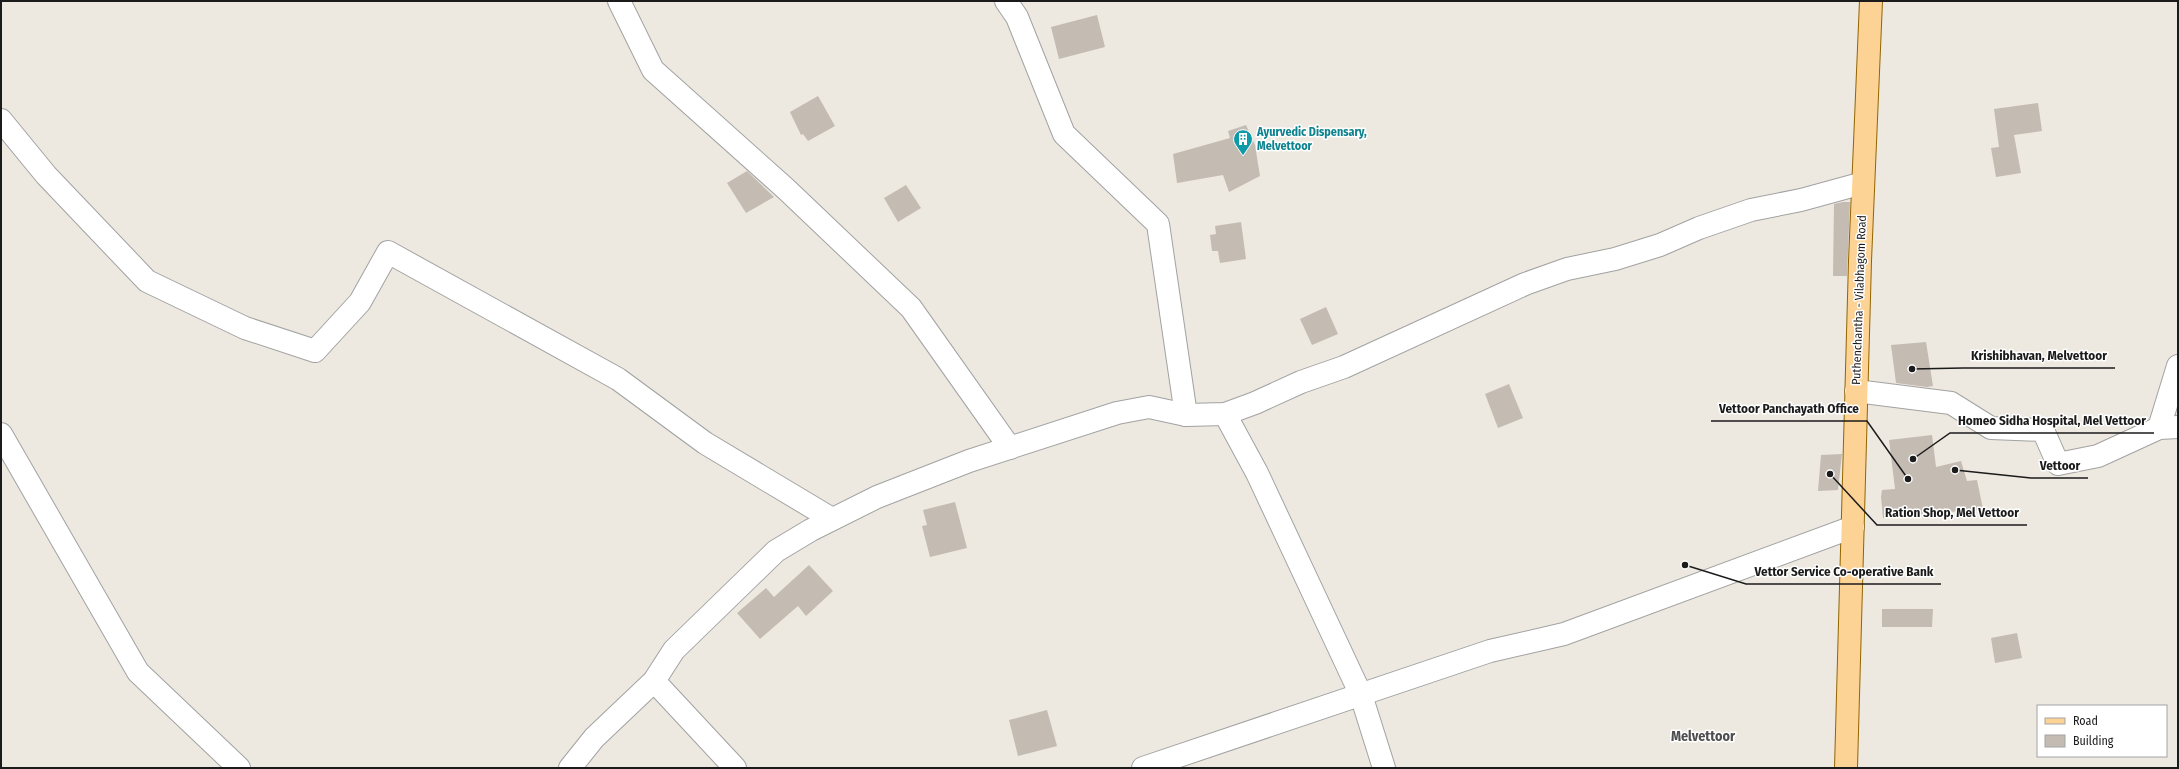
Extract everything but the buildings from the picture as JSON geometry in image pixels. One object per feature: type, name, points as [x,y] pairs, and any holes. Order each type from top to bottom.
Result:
[{"type":"main road","name":"Puthenchantha - Vilabhagom Road","points":[[1846,768],[1856,391],[1870,1]]},
{"type":"street","points":[[619,1],[653,70],[786,189],[911,308],[1010,448]]},
{"type":"street","points":[[1006,1],[1017,17],[1064,134],[1158,224],[1186,414]]},
{"type":"street","points":[[1,120],[46,175],[148,281],[245,328],[315,351],[360,302],[388,252],[618,379],[706,443],[832,519]]},
{"type":"street","points":[[570,768],[594,738],[654,681],[674,650],[776,551],[832,519],[877,497],[1010,448],[1117,413],[1149,407],[1186,414],[1225,414],[1255,403],[1301,382],[1344,367],[1525,284],[1567,270],[1616,259],[1660,245],[1699,228],[1751,210],[1801,200],[1863,183]]},
{"type":"street","points":[[1856,391],[1951,403],[1992,428],[2043,430],[2058,464],[2098,456],[2168,428],[2178,366]]},
{"type":"street","points":[[1225,414],[1256,473],[1361,695],[1384,768]]},
{"type":"street","points":[[1,434],[138,672],[239,768]]},
{"type":"street","points":[[1142,768],[1490,651],[1564,634],[1853,527]]},
{"type":"street","points":[[654,681],[735,768]]},
{"type":"place","name":"Ayurvedic Dispensary, Melvettoor","points":[[1243,156]]},
{"type":"place","name":"Krishibhavan, Melvettoor","points":[[1912,369]]},
{"type":"place","name":"Homeo Sidha Hospital, Mel Vettoor","points":[[1913,459]]},
{"type":"place","name":"Vettoor","points":[[1955,470]]},
{"type":"place","name":"Ration Shop, Mel Vettoor","points":[[1830,474]]},
{"type":"place","name":"Vettoor Panchayath Office","points":[[1908,479]]},
{"type":"place","name":"Vettor Service Co-operative Bank","points":[[1685,565]]},
{"type":"district","name":"Melvettoor","points":[[1703,736]]}]
